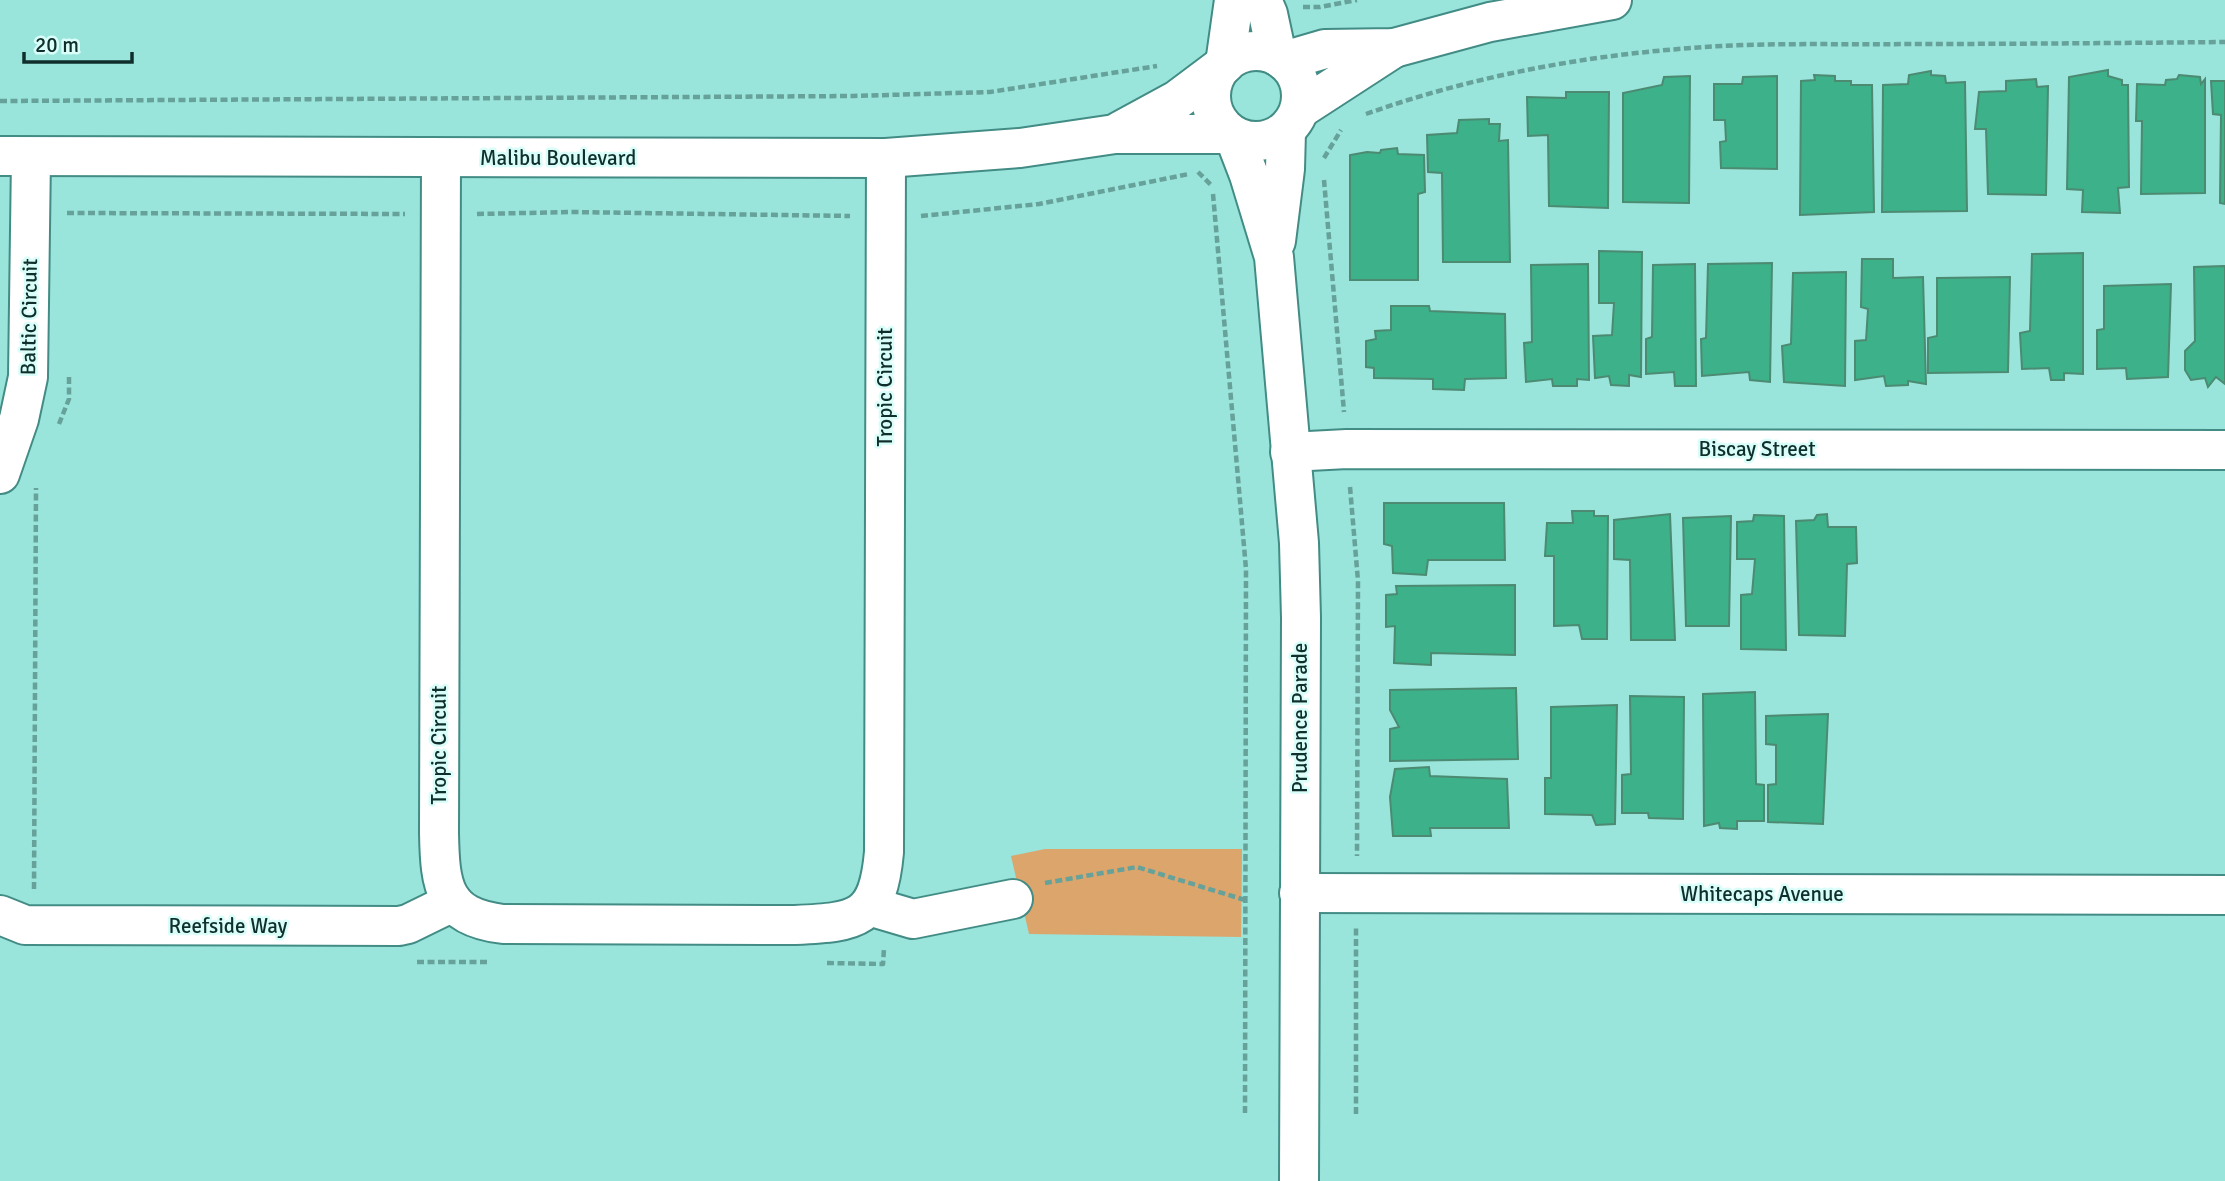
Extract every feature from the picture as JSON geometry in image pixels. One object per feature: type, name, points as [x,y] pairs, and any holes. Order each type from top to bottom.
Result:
[{"type":"street","points":[[1223,66],[1236,56],[1250,51],[1264,52],[1281,58],[1325,49],[1394,48],[1490,22],[1612,0]]},
{"type":"street","points":[[1254,5],[1281,58],[1293,70],[1299,82],[1301,96],[1293,120]]},
{"type":"street","points":[[1254,5],[1214,80],[1212,103],[1220,123],[1232,135],[1247,141],[1274,138],[1293,120],[1394,48]]},
{"type":"street","name":"Malibu Boulevard","points":[[1115,134],[1177,100],[1223,66]]},
{"type":"street","name":"Prudence Parade","points":[[1273,257],[1293,120]]},
{"type":"street","name":"Malibu Boulevard","points":[[16,157],[886,158],[1020,148],[1115,134],[1232,135]]},
{"type":"street","name":"Prudence Parade","points":[[1232,135],[1249,175],[1273,257],[1301,595],[1299,1181]]},
{"type":"street","name":"Baltic Circuit","points":[[0,474],[25,398],[28,377],[16,157]]},
{"type":"street","name":"Tropic Circuit","points":[[441,158],[439,833],[441,877],[453,902]]},
{"type":"street","name":"Tropic Circuit","points":[[869,906],[882,878],[884,852],[886,158]]},
{"type":"street","name":"Biscay Street","points":[[1290,452],[1347,449],[2225,450]]},
{"type":"street","name":"Whitecaps Avenue","points":[[1299,893],[2225,895]]},
{"type":"street","points":[[453,902],[471,918],[484,922],[795,925],[849,920],[869,906],[913,919],[1013,899]]},
{"type":"street","name":"Reefside Way","points":[[13,920],[399,926],[453,902]]},
{"type":"path","points":[[1254,5],[1320,7],[1357,0]]},
{"type":"path","points":[[1360,116],[1453,87],[1521,72],[1601,57],[1692,48],[1770,45],[2225,42]]},
{"type":"path","points":[[0,101],[867,96],[990,92],[1166,65]]},
{"type":"path","points":[[1322,164],[1344,125]]},
{"type":"path","points":[[1324,178],[1358,581],[1356,1114]]},
{"type":"path","points":[[70,213],[70,227]]},
{"type":"path","points":[[479,228],[480,214]]},
{"type":"path","points":[[925,215],[925,229]]},
{"type":"path","points":[[55,436],[68,399],[69,373]]},
{"type":"path","points":[[13,920],[32,910],[34,891],[36,486]]},
{"type":"path","points":[[1013,899],[1017,891],[1042,884],[1137,867],[1245,900]]},
{"type":"path","points":[[814,963],[883,964],[885,946],[904,935],[913,919]]},
{"type":"path","points":[[415,962],[498,962]]},
{"type":"shaded area","points":[[1045,849],[1242,849],[1241,937],[1029,934],[1011,856]]},
{"type":"building","points":[[2108,70],[2108,76],[2122,80],[2122,85],[2128,85],[2129,187],[2118,188],[2120,213],[2082,212],[2083,190],[2067,189],[2069,77]]},
{"type":"building","points":[[1931,71],[1931,75],[1945,76],[1946,83],[1965,82],[1967,211],[1882,212],[1883,85],[1908,84],[1909,75]]},
{"type":"building","points":[[1814,75],[1835,76],[1835,81],[1851,81],[1851,85],[1872,85],[1874,212],[1800,215],[1801,81],[1815,80]]},
{"type":"building","points":[[2179,75],[2200,77],[2201,84],[2205,79],[2205,193],[2141,194],[2142,121],[2136,121],[2137,84],[2165,85],[2166,80],[2177,79]]},
{"type":"building","points":[[1690,76],[1689,203],[1623,202],[1623,93],[1662,85],[1664,77]]},
{"type":"building","points":[[1777,76],[1777,169],[1721,168],[1720,142],[1726,141],[1725,120],[1714,120],[1714,84],[1742,84],[1743,77]]},
{"type":"building","points":[[2036,79],[2037,87],[2048,86],[2046,195],[1988,194],[1986,129],[1975,129],[1979,92],[2006,91],[2006,81]]},
{"type":"building","points":[[2211,81],[2225,81],[2225,204],[2220,203],[2221,115],[2213,114]]},
{"type":"building","points":[[1566,92],[1609,92],[1608,208],[1549,206],[1548,135],[1528,136],[1527,97],[1566,98]]},
{"type":"building","points":[[1489,119],[1489,124],[1500,124],[1499,141],[1508,140],[1510,262],[1443,262],[1442,173],[1428,172],[1427,135],[1457,133],[1459,120]]},
{"type":"building","points":[[1397,148],[1398,154],[1424,155],[1425,192],[1418,194],[1418,280],[1350,280],[1350,155],[1380,153],[1381,150]]},
{"type":"building","points":[[1599,251],[1642,252],[1641,377],[1629,375],[1629,386],[1611,385],[1609,376],[1595,378],[1593,336],[1612,335],[1614,303],[1599,303]]},
{"type":"building","points":[[2083,253],[2083,374],[2064,373],[2064,380],[2051,380],[2049,368],[2022,369],[2020,333],[2030,331],[2032,254]]},
{"type":"building","points":[[1862,259],[1893,259],[1893,278],[1923,277],[1926,384],[1908,381],[1908,385],[1886,386],[1884,376],[1855,380],[1855,341],[1866,340],[1868,309],[1861,307]]},
{"type":"building","points":[[1772,263],[1770,382],[1750,380],[1749,372],[1702,376],[1701,339],[1706,338],[1708,264]]},
{"type":"building","points":[[1588,264],[1589,380],[1577,379],[1577,386],[1553,386],[1552,379],[1526,382],[1524,343],[1532,342],[1531,265]]},
{"type":"building","points":[[1695,264],[1696,386],[1675,386],[1674,372],[1646,374],[1646,339],[1652,337],[1653,265]]},
{"type":"building","points":[[2225,266],[2225,384],[2216,377],[2208,387],[2205,378],[2191,380],[2185,370],[2185,351],[2195,341],[2194,267]]},
{"type":"building","points":[[1846,272],[1845,386],[1784,382],[1782,346],[1791,344],[1793,273]]},
{"type":"building","points":[[2010,277],[2008,372],[1928,373],[1928,338],[1937,336],[1937,278]]},
{"type":"building","points":[[2171,284],[2168,377],[2127,379],[2126,368],[2097,369],[2097,330],[2104,329],[2104,286]]},
{"type":"building","points":[[1391,306],[1429,306],[1430,311],[1505,314],[1506,378],[1465,379],[1464,390],[1433,389],[1433,379],[1374,378],[1374,368],[1366,367],[1366,341],[1376,339],[1375,331],[1391,330]]},
{"type":"building","points":[[1384,503],[1504,503],[1505,560],[1428,560],[1426,575],[1393,573],[1392,546],[1384,544]]},
{"type":"building","points":[[1572,511],[1594,511],[1594,516],[1608,516],[1607,639],[1582,639],[1579,625],[1554,626],[1554,556],[1545,556],[1547,523],[1573,523]]},
{"type":"building","points":[[1670,514],[1675,640],[1631,640],[1630,560],[1614,559],[1614,520]]},
{"type":"building","points":[[1827,514],[1828,527],[1856,527],[1857,563],[1847,564],[1845,636],[1799,635],[1796,521],[1814,520],[1817,515]]},
{"type":"building","points":[[1754,515],[1784,516],[1786,650],[1741,649],[1741,595],[1752,594],[1755,559],[1737,559],[1737,522],[1753,521]]},
{"type":"building","points":[[1731,516],[1729,626],[1686,626],[1683,518]]},
{"type":"building","points":[[1515,585],[1515,655],[1431,653],[1431,665],[1394,663],[1395,626],[1386,627],[1386,595],[1397,594],[1396,586]]},
{"type":"building","points":[[1516,688],[1518,759],[1390,761],[1390,729],[1399,727],[1390,710],[1390,690]]},
{"type":"building","points":[[1755,692],[1756,784],[1764,785],[1764,821],[1737,821],[1737,829],[1720,828],[1719,823],[1704,826],[1703,694]]},
{"type":"building","points":[[1630,696],[1684,697],[1683,819],[1649,818],[1648,813],[1622,813],[1622,775],[1631,774]]},
{"type":"building","points":[[1617,705],[1615,824],[1596,825],[1592,815],[1545,814],[1545,778],[1551,778],[1551,707]]},
{"type":"building","points":[[1828,714],[1823,824],[1768,822],[1768,785],[1776,784],[1776,745],[1766,744],[1766,716]]},
{"type":"building","points":[[1429,767],[1430,776],[1507,779],[1509,828],[1430,828],[1431,836],[1393,836],[1390,797],[1395,769]]}]
